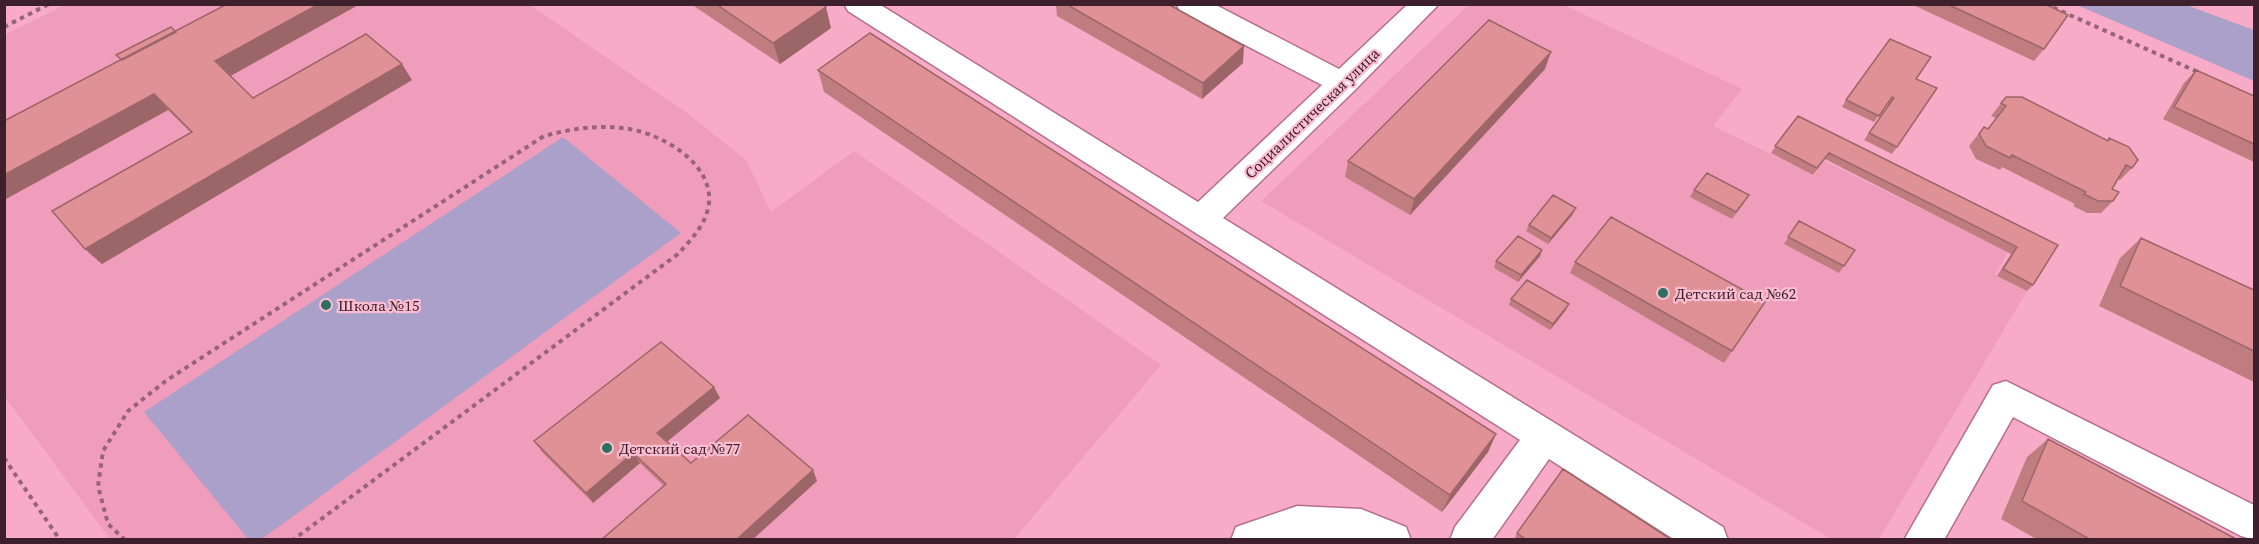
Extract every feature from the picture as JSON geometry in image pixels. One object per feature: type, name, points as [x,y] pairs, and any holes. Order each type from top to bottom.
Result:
[{"type":"street","points":[[858,4],[1199,221],[1709,540]]},
{"type":"street","points":[[1190,4],[1344,84]]},
{"type":"street","name":"Социалистическая улица","points":[[1199,221],[1425,4]]},
{"type":"street","points":[[1923,540],[2006,396],[2254,524]]},
{"type":"street","points":[[1469,540],[1544,436]]},
{"type":"street","points":[[1250,540],[1297,523],[1361,527],[1392,540]]},
{"type":"path","points":[[4,27],[49,4]]},
{"type":"path","points":[[2045,4],[2202,73]]},
{"type":"path","points":[[125,540],[108,524],[99,486],[103,451],[128,411],[167,380],[544,136],[574,127],[615,126],[654,135],[684,153],[701,174],[709,202],[700,226],[678,254],[293,540]]},
{"type":"path","points":[[4,458],[60,540]]},
{"type":"shaded area","name":"Школа №15","points":[[65,5],[530,5],[687,113],[746,160],[771,212],[854,151],[1161,365],[1014,539],[110,539],[5,397],[4,35]]},
{"type":"shaded area","points":[[1469,5],[1564,5],[1742,89],[1713,126],[1814,175],[1824,161],[2008,252],[1995,275],[2027,291],[1879,539],[1831,539],[1261,201]]},
{"type":"shaded area","points":[[2077,5],[2186,5],[2254,30],[2254,81]]},
{"type":"shaded area","points":[[563,137],[681,233],[262,539],[248,539],[144,412]]},
{"type":"building","points":[[227,4],[319,4],[215,61],[253,98],[366,34],[402,64],[85,249],[52,211],[192,132],[154,94],[4,175],[4,121]]},
{"type":"building","points":[[716,4],[822,4],[826,7],[773,43]]},
{"type":"building","points":[[1066,4],[1168,4],[1244,46],[1203,83]]},
{"type":"building","points":[[1947,4],[2045,4],[2068,15],[2044,49]]},
{"type":"building","points":[[1489,20],[1551,52],[1414,199],[1348,161]]},
{"type":"building","points":[[171,27],[176,32],[122,60],[116,55]]},
{"type":"building","points":[[870,33],[1496,434],[1450,495],[818,70]]},
{"type":"building","points":[[1890,39],[1931,57],[1916,79],[1937,88],[1897,147],[1869,133],[1894,98],[1892,97],[1879,116],[1846,100]]},
{"type":"building","points":[[2196,70],[2254,96],[2254,144],[2174,107]]},
{"type":"building","points":[[2006,97],[2022,97],[2108,141],[2109,138],[2129,147],[2138,160],[2132,168],[2126,165],[2112,189],[2119,192],[2113,201],[2098,201],[2084,194],[2086,192],[2012,155],[2010,158],[1986,146],[1979,134],[1984,127],[1988,129],[2006,106],[2001,103]]},
{"type":"building","points":[[1798,116],[2058,245],[2033,285],[2003,269],[2017,247],[1829,153],[1817,168],[1775,146]]},
{"type":"building","points":[[1707,173],[1749,195],[1736,212],[1694,190]]},
{"type":"building","points":[[1553,195],[1576,208],[1551,238],[1529,225]]},
{"type":"building","name":"Детский сад №62","points":[[1611,217],[1765,302],[1732,351],[1575,262]]},
{"type":"building","points":[[1799,221],[1855,250],[1844,266],[1788,237]]},
{"type":"building","points":[[1518,236],[1542,250],[1521,275],[1496,261]]},
{"type":"building","points":[[2141,238],[2254,290],[2254,351],[2120,286]]},
{"type":"building","points":[[1527,280],[1569,304],[1553,324],[1511,299]]},
{"type":"building","name":"Детский сад №77","points":[[661,342],[714,387],[657,433],[691,463],[748,415],[813,470],[736,540],[601,540],[666,484],[633,453],[586,493],[534,441]]},
{"type":"building","points":[[2048,439],[2238,540],[2091,540],[2022,501]]},
{"type":"building","points":[[1563,469],[1672,540],[1527,540],[1517,533]]},
{"type":"place","name":"Детский сад №62","points":[[1663,293]]},
{"type":"place","name":"Школа №15","points":[[326,305]]},
{"type":"place","name":"Детский сад №77","points":[[607,448]]}]
